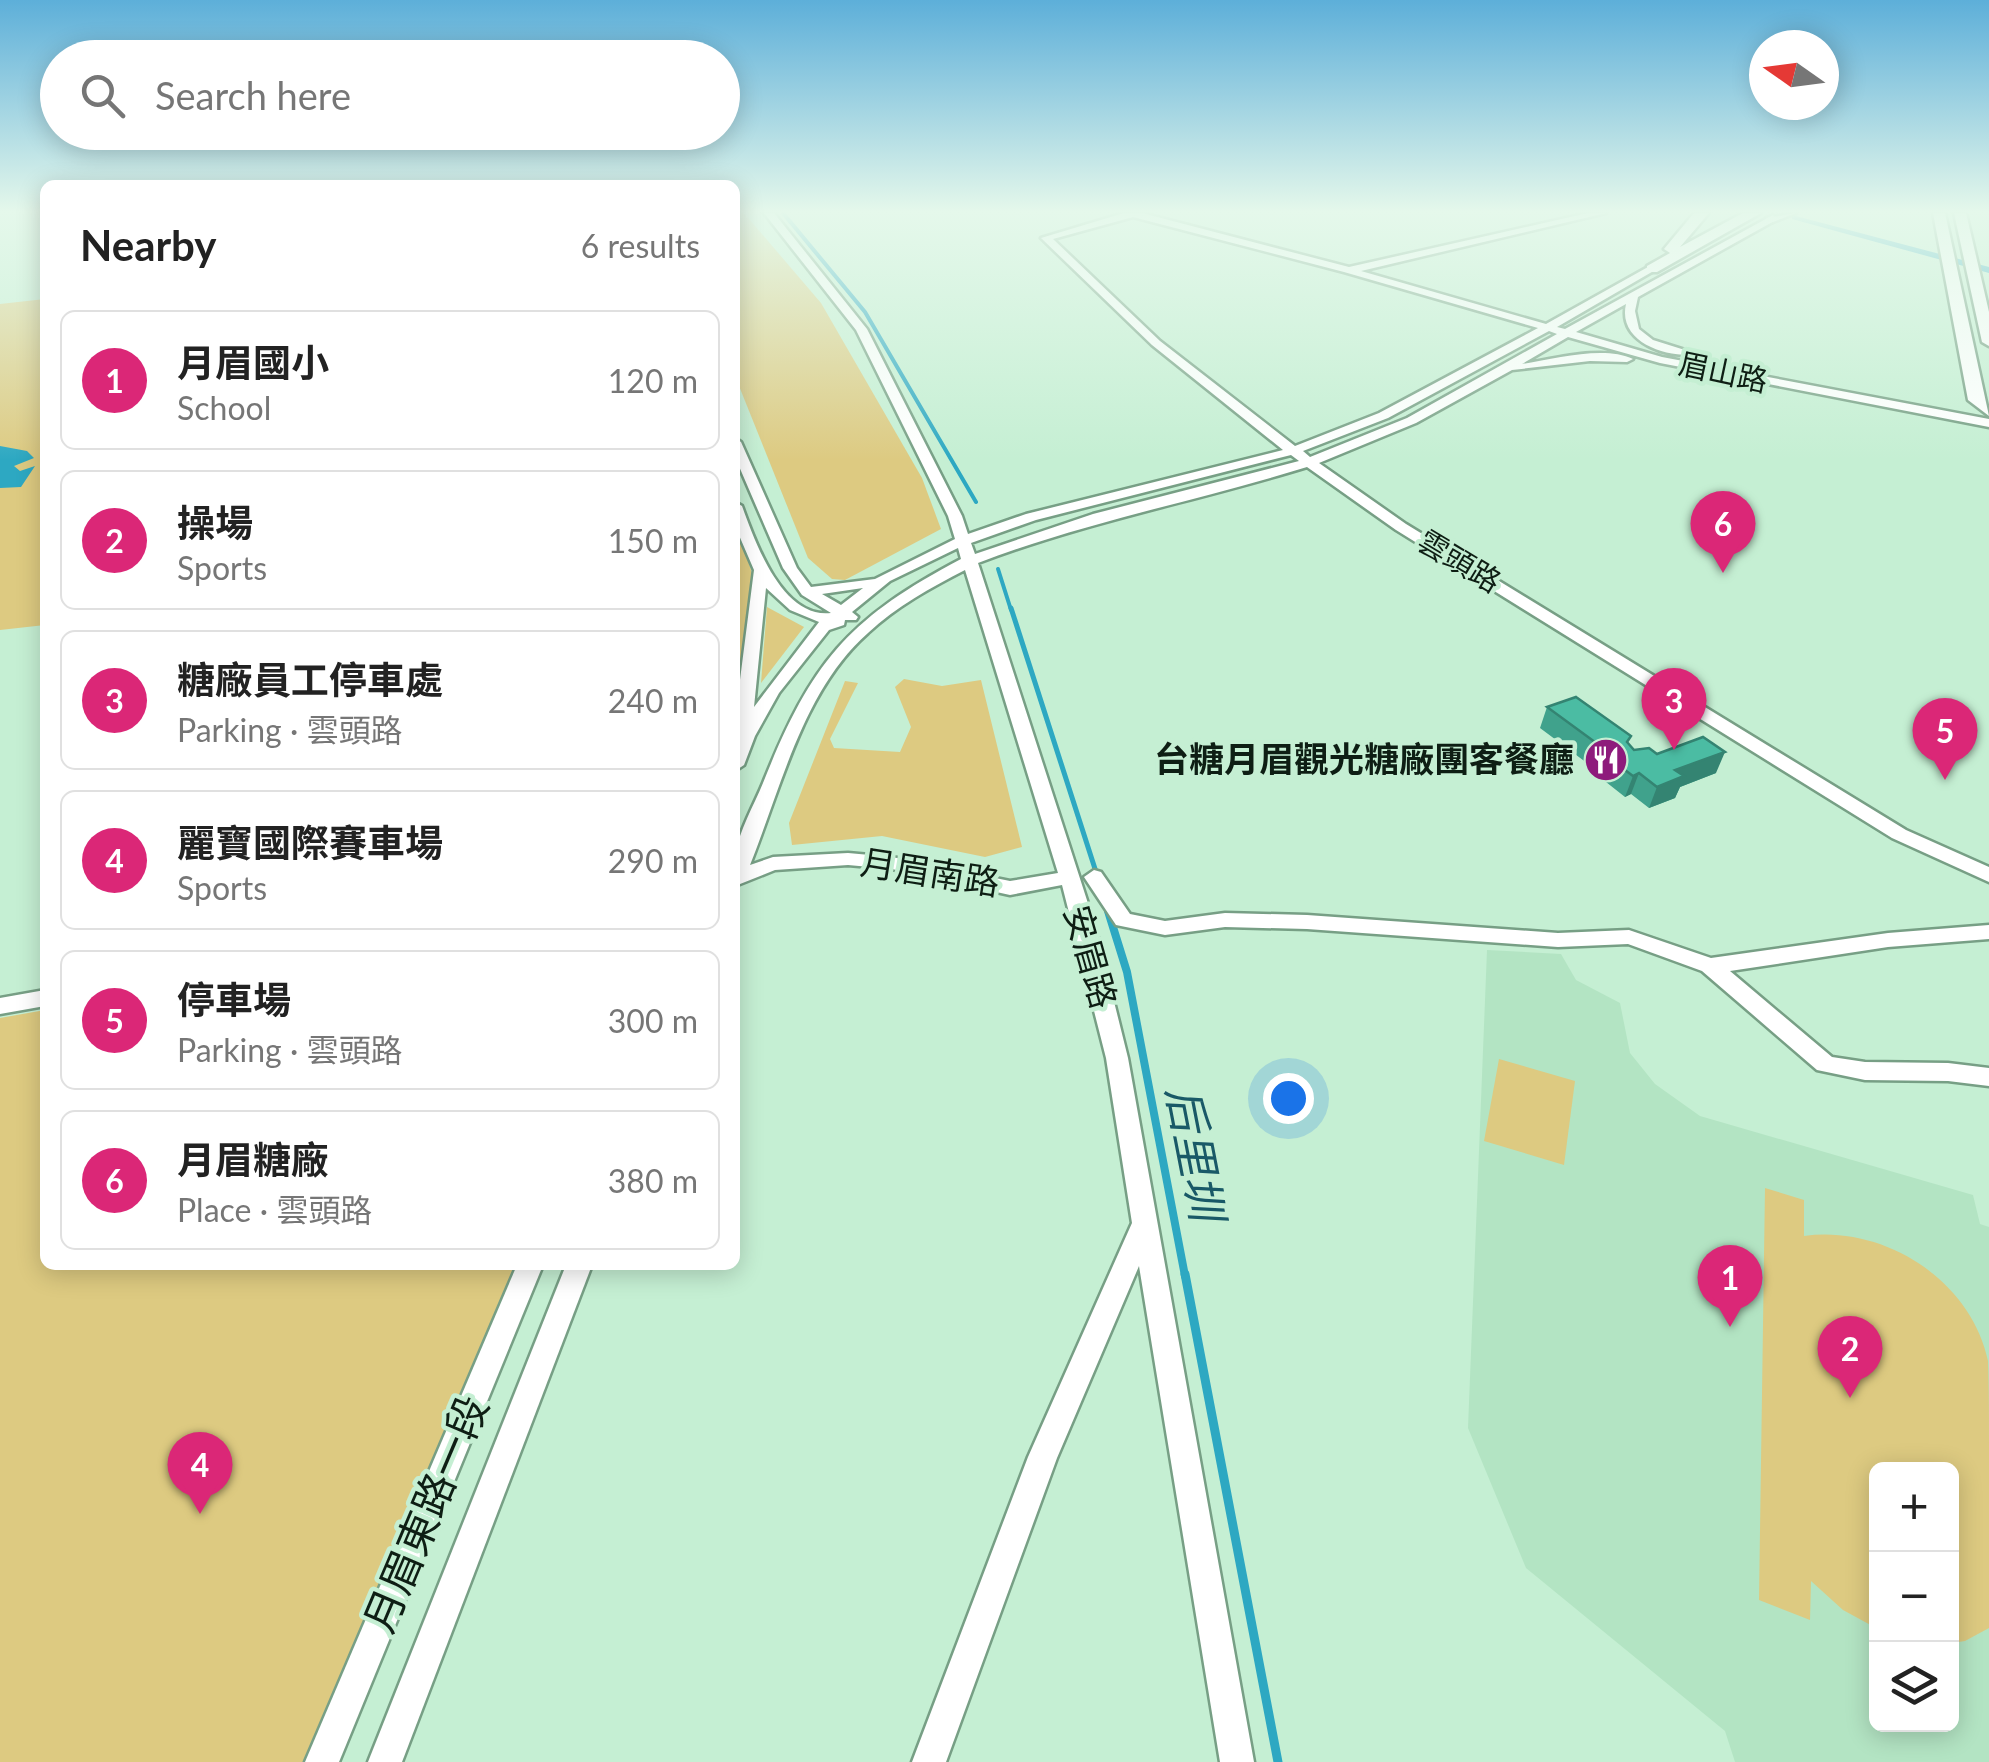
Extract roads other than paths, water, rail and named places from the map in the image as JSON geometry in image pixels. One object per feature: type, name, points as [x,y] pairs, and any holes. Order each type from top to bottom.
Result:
[{"type":"main road","points":[[1955,295],[1976,400],[1989,416]]},
{"type":"main road","points":[[1979,295],[1989,342]]},
{"type":"street","name":"安眉路","points":[[834,295],[861,329],[954,516],[1084,925],[1117,1058],[1237,1762]]},
{"type":"street","name":"雲頭路","points":[[1106,295],[1156,343],[1401,527],[1638,671],[1689,709],[1743,736],[1899,834],[1989,875]]},
{"type":"street","name":"雲頭路","points":[[1437,295],[1548,327]]},
{"type":"street","points":[[806,592],[883,580],[965,550],[1048,513],[1295,451],[1346,432],[1605,295]]},
{"type":"street","points":[[740,867],[812,697],[832,660],[864,627],[965,550],[1075,526],[1314,462],[1367,442],[1639,295]]},
{"type":"street","points":[[1634,298],[1627,319],[1630,326],[1668,348],[1989,416]]},
{"type":"street","name":"眉山路","points":[[1548,327],[1776,379],[1989,416]]},
{"type":"street","name":"眉山路","points":[[1571,331],[1660,360],[1989,416]]},
{"type":"street","points":[[1500,372],[1590,358],[1660,360]]},
{"type":"street","points":[[740,453],[790,568],[806,592],[834,615]]},
{"type":"street","points":[[740,519],[760,573],[788,603],[864,627]]},
{"type":"street","points":[[740,729],[760,573]]},
{"type":"street","points":[[740,742],[795,653],[834,615],[883,580]]},
{"type":"street","name":"月眉南路","points":[[740,877],[773,864],[848,860],[892,863],[1010,888],[1067,878]]},
{"type":"street","points":[[1094,877],[1123,920],[1165,928],[1258,921],[1558,940],[1628,937],[1710,966],[1825,1064],[1848,1071],[1968,1072],[1989,1077]]},
{"type":"street","points":[[1710,966],[1888,940],[1989,932]]},
{"type":"street","points":[[0,1006],[40,999]]},
{"type":"street","points":[[929,1762],[1042,1457],[1146,1221]]},
{"type":"street","name":"月眉東路一段","points":[[322,1762],[528,1270]]},
{"type":"street","name":"月眉東路一段","points":[[385,1762],[577,1270]]},
{"type":"water","points":[[0,446],[27,451],[34,458],[14,466],[20,471],[35,466],[21,487],[0,488]]},
{"type":"waterway","name":"后里圳","points":[[851,295],[865,312],[976,502]]},
{"type":"waterway","name":"后里圳","points":[[998,569],[1011,610]]},
{"type":"waterway","name":"后里圳","points":[[1011,608],[1097,875]]},
{"type":"waterway","name":"后里圳","points":[[1108,911],[1127,972],[1185,1276]]},
{"type":"waterway","name":"后里圳","points":[[1185,1274],[1278,1762]]},
{"type":"place","name":"月眉糖廠","points":[[1723,573]]},
{"type":"place","name":"糖廠員工停車處","points":[[1674,750]]},
{"type":"place","name":"台糖月眉觀光糖廠團客餐廳","points":[[1606,760]]},
{"type":"place","name":"停車場","points":[[1945,780]]},
{"type":"place","name":"月眉國小","points":[[1730,1327]]},
{"type":"place","name":"操場","points":[[1850,1398]]},
{"type":"place","name":"麗寶國際賽車場","points":[[200,1514]]}]
